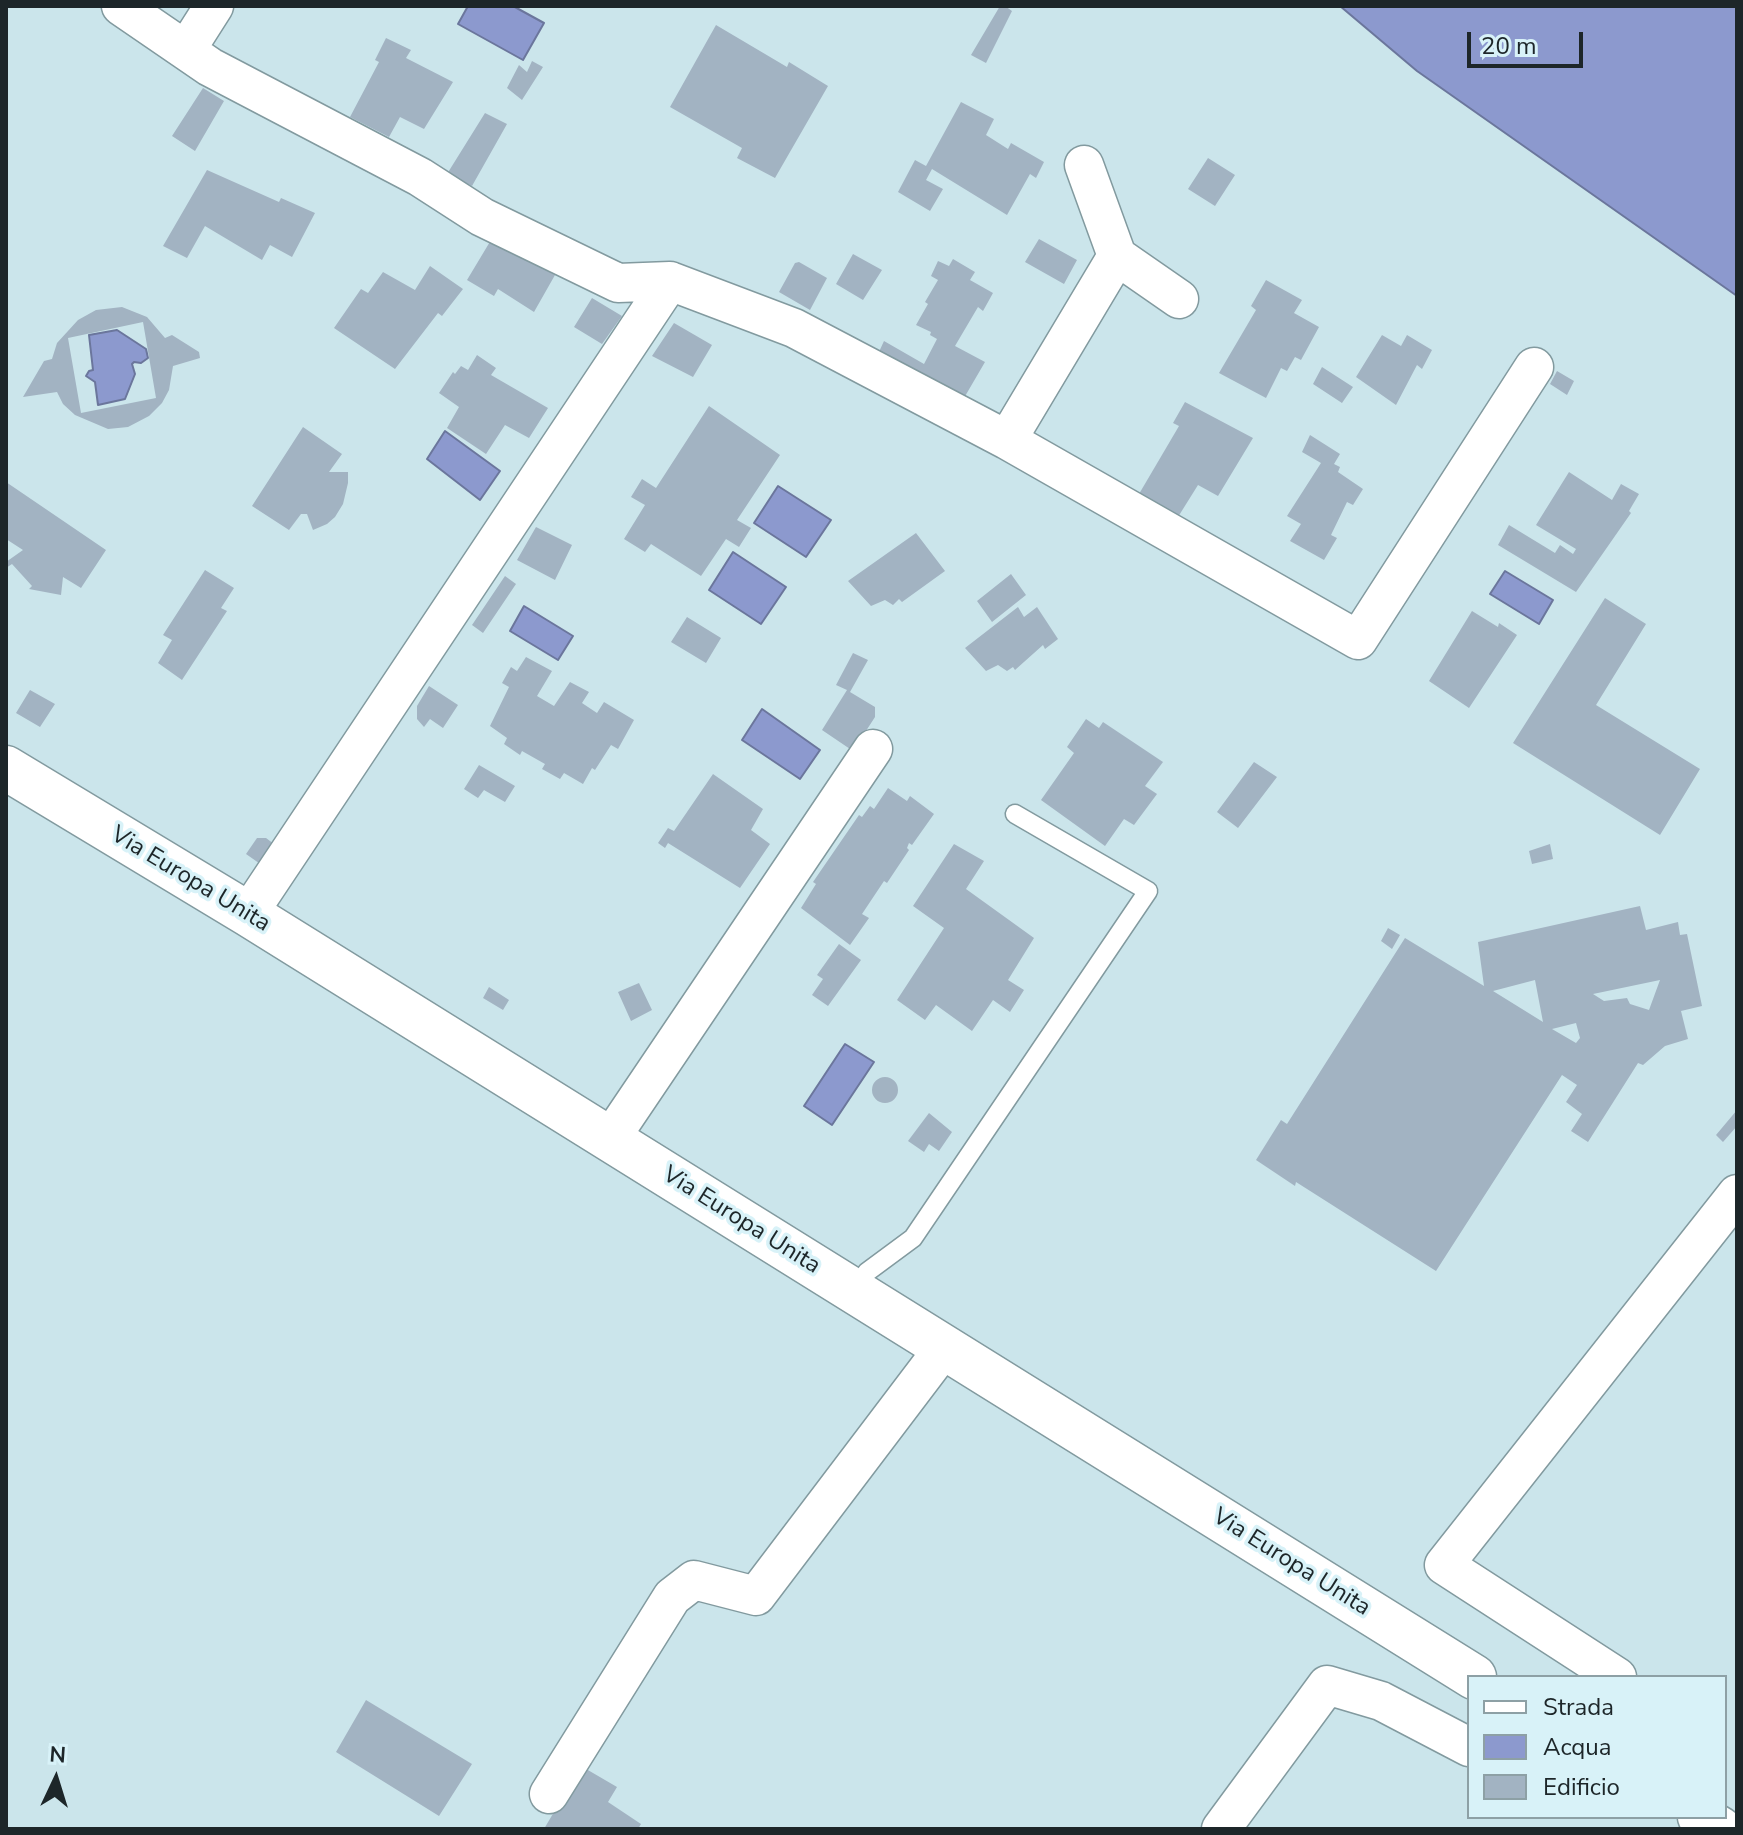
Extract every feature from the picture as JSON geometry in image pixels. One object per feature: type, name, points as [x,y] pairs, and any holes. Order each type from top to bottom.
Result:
[{"type":"street","points":[[121,6],[210,67],[420,177],[482,217],[618,283],[670,281],[794,328],[1007,440],[1358,640],[1534,367]]},
{"type":"street","points":[[186,50],[214,6]]},
{"type":"street","points":[[1084,165],[1117,256],[1179,299]]},
{"type":"street","points":[[1007,440],[1117,256]]},
{"type":"street","points":[[248,914],[670,281]]},
{"type":"street","points":[[610,1139],[873,749]]},
{"type":"street","name":"Via Europa Unita","points":[[6,768],[248,914],[1471,1675]]},
{"type":"street","points":[[1614,1675],[1444,1565],[1737,1194]]},
{"type":"street","points":[[549,1794],[672,1597],[694,1580],[756,1596],[944,1348]]},
{"type":"street","points":[[1221,1829],[1327,1685],[1381,1701],[1467,1746]]},
{"type":"lane","points":[[854,1292],[867,1272],[913,1238],[1148,891],[1015,814]]},
{"type":"water","points":[[468,6],[513,6],[544,23],[523,60],[458,24]]},
{"type":"water","points":[[1340,6],[1737,6],[1737,296],[1417,71]]},
{"type":"water","points":[[117,330],[146,349],[148,358],[132,364],[135,374],[125,399],[98,405],[95,382],[86,376],[93,370],[89,335]]},
{"type":"water","points":[[445,431],[500,471],[480,500],[427,459]]},
{"type":"water","points":[[778,486],[831,520],[806,557],[754,523]]},
{"type":"water","points":[[733,552],[786,587],[761,624],[709,590]]},
{"type":"water","points":[[1505,571],[1553,600],[1539,624],[1490,594]]},
{"type":"water","points":[[524,606],[573,636],[558,660],[510,631]]},
{"type":"water","points":[[762,709],[820,750],[800,779],[742,740]]},
{"type":"water","points":[[845,1044],[874,1062],[832,1125],[804,1106]]},
{"type":"building","points":[[1000,6],[1012,11],[986,63],[971,55]]},
{"type":"building","points":[[716,25],[787,67],[789,62],[828,86],[775,178],[737,158],[742,148],[670,107]]},
{"type":"building","points":[[386,38],[411,50],[406,58],[453,82],[424,129],[400,117],[389,137],[350,117],[379,62],[375,60]]},
{"type":"building","points":[[532,61],[543,67],[522,100],[507,88],[519,65],[527,72]]},
{"type":"building","points":[[203,88],[224,101],[195,151],[172,136]]},
{"type":"building","points":[[961,102],[994,119],[986,135],[1008,149],[1011,143],[1044,162],[1036,178],[1030,174],[1007,215],[932,169],[926,180],[943,189],[930,211],[898,192],[915,160],[926,166]]},
{"type":"building","points":[[485,113],[507,124],[472,186],[447,174]]},
{"type":"building","points":[[1208,158],[1235,175],[1215,206],[1188,189]]},
{"type":"building","points":[[207,170],[279,202],[281,198],[315,213],[292,257],[270,245],[262,260],[205,226],[187,258],[163,246]]},
{"type":"building","points":[[1039,239],[1077,260],[1064,284],[1025,262]]},
{"type":"building","points":[[491,240],[555,275],[534,312],[498,289],[494,296],[467,280]]},
{"type":"building","points":[[853,254],[882,270],[863,300],[836,284]]},
{"type":"building","points":[[953,259],[975,272],[970,280],[993,293],[983,311],[978,307],[955,346],[985,362],[964,398],[878,354],[884,341],[924,364],[937,339],[930,335],[931,332],[916,325],[938,280],[931,276],[938,261],[949,266]]},
{"type":"building","points":[[799,262],[827,278],[810,310],[779,292],[795,263]]},
{"type":"building","points":[[430,266],[463,289],[442,316],[438,313],[395,369],[334,328],[361,289],[368,293],[383,272],[415,290]]},
{"type":"building","points":[[1266,280],[1302,300],[1294,313],[1319,327],[1301,360],[1295,357],[1287,371],[1281,368],[1266,398],[1219,373],[1256,310],[1251,306]]},
{"type":"building","points":[[592,298],[622,316],[602,344],[574,327]]},
{"type":"building","points":[[122,307],[147,317],[165,338],[172,335],[199,352],[200,358],[173,366],[169,390],[162,403],[149,416],[128,427],[108,429],[75,415],[63,404],[57,392],[23,397],[44,361],[52,359],[57,343],[78,320],[96,310]],"holes":[[[143,322],[156,398],[81,413],[68,338]]]},
{"type":"building","points":[[674,323],[712,345],[693,377],[652,356]]},
{"type":"building","points":[[1382,335],[1401,346],[1407,335],[1432,350],[1422,369],[1417,365],[1396,405],[1356,377]]},
{"type":"building","points":[[477,355],[496,368],[491,375],[548,408],[529,438],[505,425],[486,454],[447,428],[459,407],[439,393],[453,372],[455,374],[461,366],[468,370]]},
{"type":"building","points":[[1322,367],[1353,387],[1342,403],[1313,384]]},
{"type":"building","points":[[1557,371],[1574,381],[1567,395],[1550,384]]},
{"type":"building","points":[[1185,402],[1253,438],[1218,496],[1198,485],[1178,517],[1139,494],[1179,426],[1173,423]]},
{"type":"building","points":[[709,406],[780,455],[737,520],[751,528],[739,547],[726,539],[701,576],[651,544],[645,552],[624,539],[645,505],[631,497],[642,479],[656,488]]},
{"type":"building","points":[[303,427],[342,454],[329,472],[348,472],[348,483],[343,504],[327,524],[313,530],[307,514],[301,514],[289,530],[252,506]]},
{"type":"building","points":[[1310,435],[1340,454],[1334,464],[1340,467],[1338,472],[1363,489],[1353,505],[1347,502],[1331,535],[1337,538],[1324,560],[1290,541],[1301,524],[1287,516],[1321,463],[1302,452]]},
{"type":"building","points":[[1569,472],[1612,500],[1621,484],[1639,494],[1629,511],[1631,513],[1576,592],[1498,545],[1509,525],[1555,553],[1560,545],[1573,554],[1576,549],[1536,525]]},
{"type":"building","points":[[6,482],[106,550],[81,588],[63,577],[61,595],[29,589],[32,586],[12,564],[6,568],[6,562],[23,550],[6,539]]},
{"type":"building","points":[[536,527],[572,545],[555,580],[517,560]]},
{"type":"building","points":[[916,533],[945,571],[902,602],[899,599],[893,605],[885,600],[871,606],[848,581]]},
{"type":"building","points":[[205,570],[234,588],[221,608],[227,611],[182,680],[158,663],[172,640],[163,635]]},
{"type":"building","points":[[1011,574],[1026,595],[992,622],[977,601]]},
{"type":"building","points":[[505,576],[516,584],[483,633],[472,625]]},
{"type":"building","points":[[1605,598],[1646,624],[1596,705],[1700,769],[1660,835],[1513,743]]},
{"type":"building","points":[[1018,607],[1024,617],[1037,607],[1058,639],[1045,649],[1043,645],[1015,670],[1013,667],[1007,671],[998,665],[986,671],[965,648]]},
{"type":"building","points":[[1472,611],[1517,635],[1469,708],[1429,681]]},
{"type":"building","points":[[687,617],[721,638],[706,663],[671,642]]},
{"type":"building","points":[[853,653],[868,660],[850,692],[875,707],[875,717],[853,751],[822,730],[847,690],[836,685]]},
{"type":"building","points":[[526,657],[552,671],[537,696],[554,706],[570,682],[589,692],[582,703],[597,713],[604,702],[634,720],[618,749],[611,745],[583,784],[564,773],[560,779],[542,769],[545,764],[522,751],[520,755],[504,744],[507,738],[490,726],[509,687],[502,683],[511,667],[517,671]]},
{"type":"building","points":[[429,686],[458,705],[443,728],[430,719],[424,727],[417,719],[417,706]]},
{"type":"building","points":[[30,690],[55,704],[40,727],[16,713]]},
{"type":"building","points":[[1086,719],[1099,728],[1103,722],[1163,762],[1145,786],[1157,794],[1134,825],[1124,819],[1105,846],[1041,800],[1074,753],[1067,747]]},
{"type":"building","points":[[1254,762],[1277,777],[1238,828],[1217,812]]},
{"type":"building","points":[[479,765],[515,786],[505,802],[484,790],[478,798],[464,789]]},
{"type":"building","points":[[713,774],[763,809],[751,830],[770,844],[740,888],[668,843],[665,848],[658,843],[668,828],[674,831]]},
{"type":"building","points":[[888,788],[907,801],[910,796],[934,814],[912,845],[909,843],[909,850],[862,914],[869,918],[850,945],[801,908],[816,884],[813,882],[859,815],[862,817],[870,806],[874,809]]},
{"type":"building","points":[[257,838],[266,838],[278,847],[266,868],[246,854]]},
{"type":"building","points":[[954,844],[984,861],[966,889],[1034,938],[1008,980],[1024,990],[1010,1012],[993,1000],[972,1031],[936,1005],[925,1020],[897,1000],[944,928],[913,906]]},
{"type":"building","points":[[1550,844],[1553,859],[1532,864],[1529,851]]},
{"type":"building","points":[[1640,906],[1646,930],[1678,922],[1680,935],[1687,934],[1702,1006],[1681,1011],[1688,1039],[1665,1046],[1643,1065],[1638,1063],[1588,1142],[1571,1131],[1582,1114],[1566,1102],[1577,1085],[1562,1075],[1436,1271],[1256,1160],[1281,1120],[1287,1124],[1405,938],[1484,986],[1478,942]],"holes":[[[1535,980],[1543,1022],[1493,991]],[[1660,980],[1649,1010],[1630,1004],[1627,998],[1604,1001],[1593,994]],[[1576,1023],[1580,1038],[1576,1043],[1552,1029]]]},
{"type":"building","points":[[1388,928],[1400,935],[1392,949],[1381,941]]},
{"type":"building","points":[[839,944],[861,960],[828,1006],[812,995],[823,979],[817,975]]},
{"type":"building","points":[[639,983],[652,1010],[631,1021],[618,992]]},
{"type":"building","points":[[489,987],[509,1000],[503,1010],[483,998]]},
{"type":"building","points":[[885,1077],[894,1081],[898,1090],[894,1099],[885,1103],[876,1099],[872,1090],[876,1081]]},
{"type":"building","points":[[1737,1110],[1737,1126],[1723,1142],[1716,1135]]},
{"type":"building","points":[[929,1113],[952,1132],[939,1151],[929,1144],[924,1152],[908,1141]]},
{"type":"building","points":[[366,1700],[472,1764],[439,1816],[336,1752]]},
{"type":"building","points":[[581,1766],[617,1787],[608,1802],[641,1824],[638,1829],[544,1829]]}]
